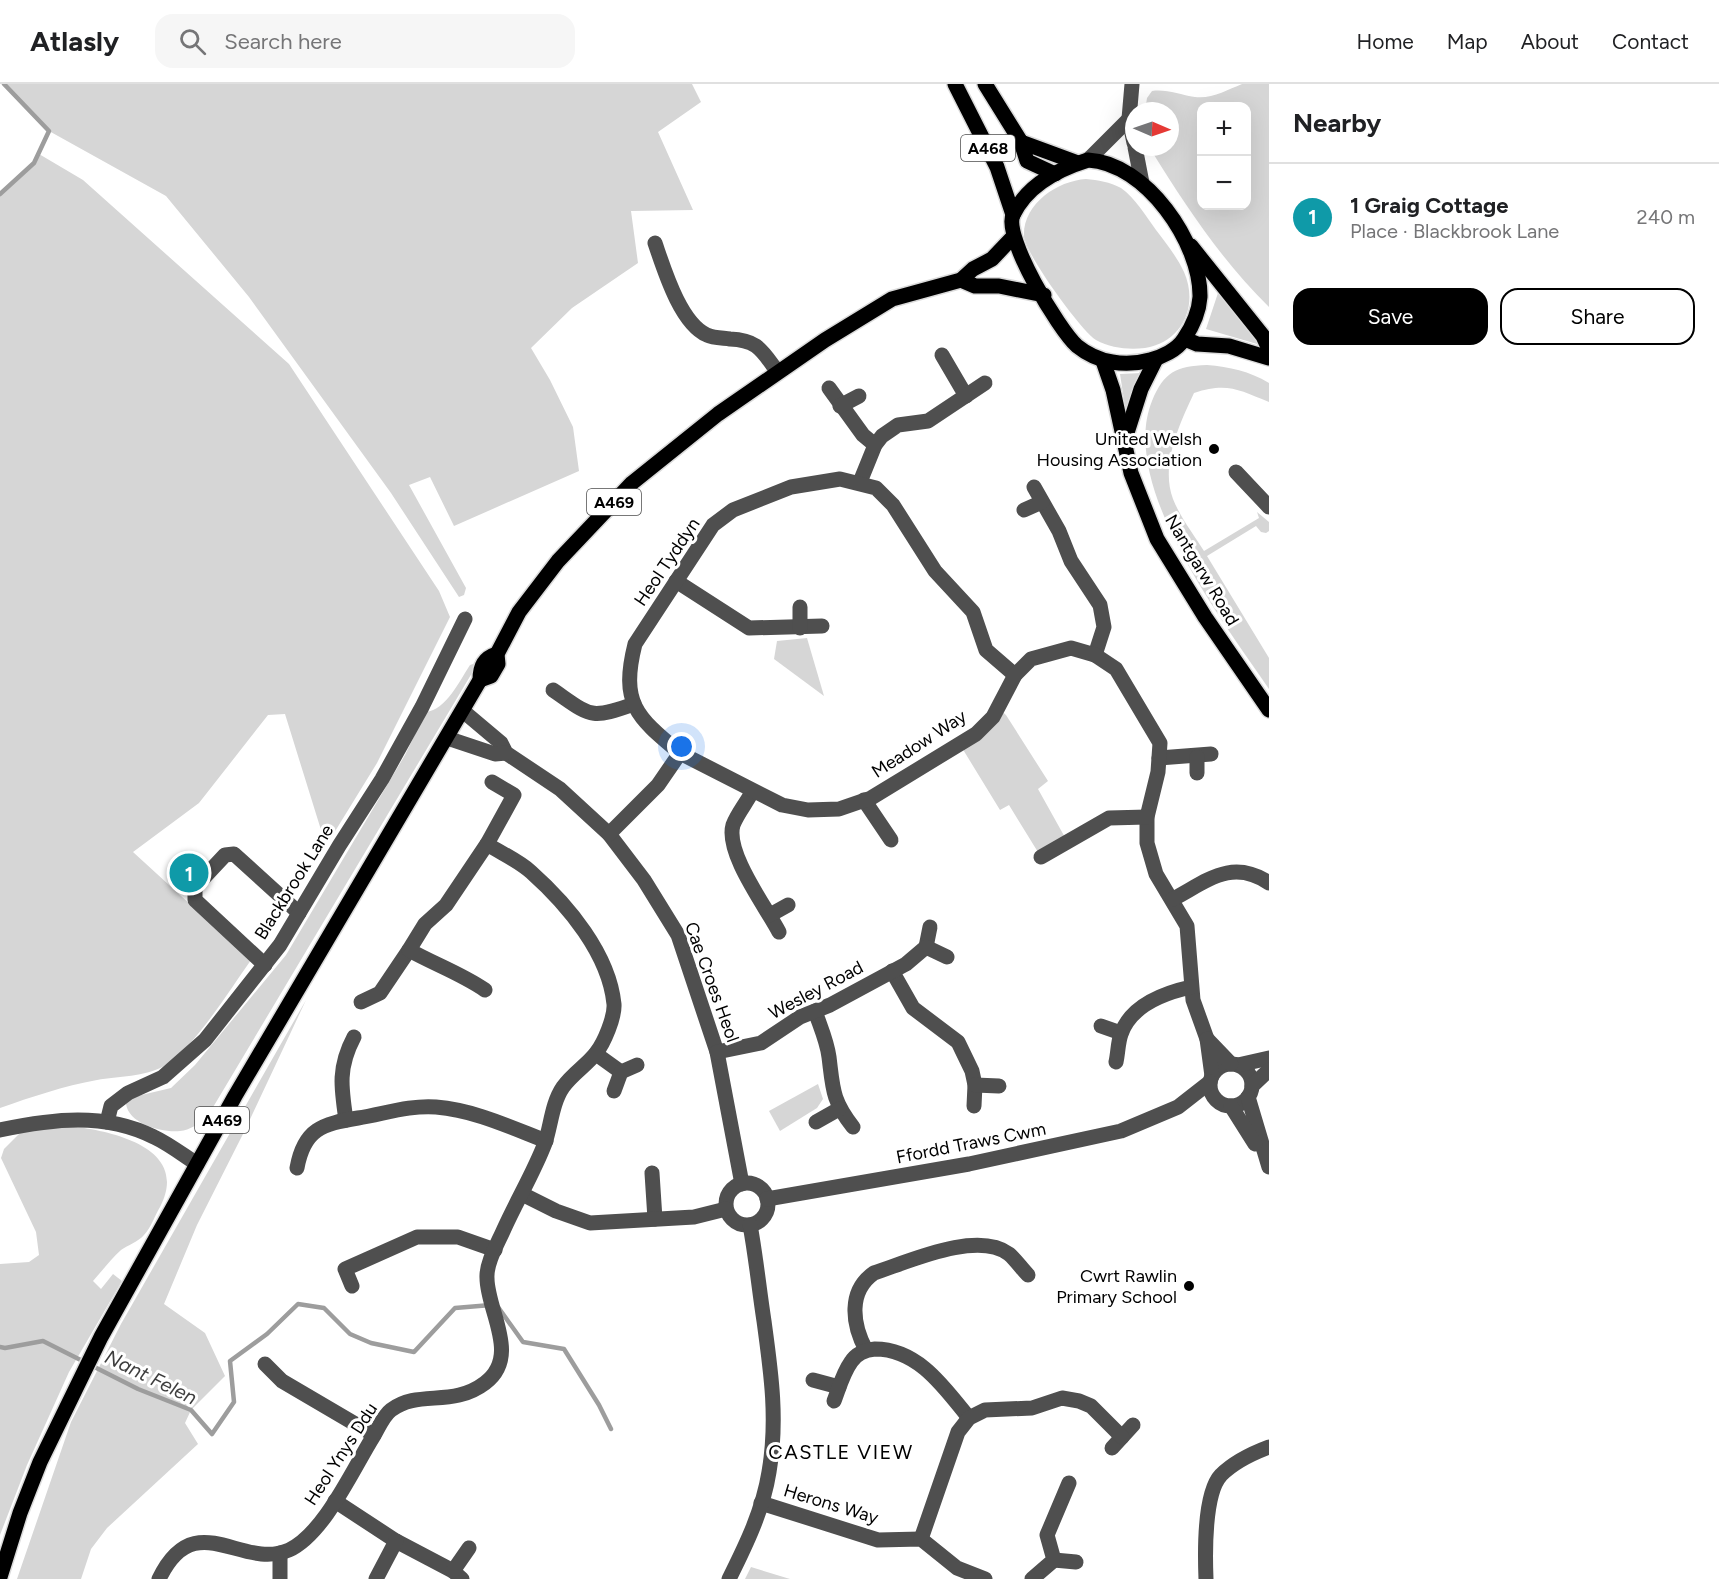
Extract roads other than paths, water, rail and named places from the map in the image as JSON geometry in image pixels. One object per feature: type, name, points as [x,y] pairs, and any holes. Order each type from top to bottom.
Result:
[{"type":"main road","name":"A468","points":[[956,84],[997,167],[1013,215]]},
{"type":"main road","name":"A468","points":[[985,84],[1022,142],[1027,161],[1055,174]]},
{"type":"main road","name":"A468","points":[[1022,142],[1083,162]]},
{"type":"main road","points":[[1184,237],[1197,272],[1200,299],[1192,327],[1185,339],[1180,346],[1156,359],[1134,364],[1103,361],[1077,345],[1025,266],[1013,237],[1013,215],[1033,188],[1055,174],[1083,162],[1113,164],[1142,183],[1226,286],[1263,336],[1269,349]]},
{"type":"main road","name":"A469","points":[[0,1577],[20,1513],[62,1412],[197,1164],[463,711],[480,680],[480,669],[483,663],[487,657],[497,654],[519,612],[558,561],[632,483],[777,371],[892,299],[961,279],[973,269],[992,259],[1013,237]]},
{"type":"main road","points":[[961,279],[975,286],[999,286],[1044,295]]},
{"type":"main road","points":[[1185,339],[1197,344],[1229,346],[1269,358]]},
{"type":"main road","name":"Nantgarw Road","points":[[1125,439],[1141,389],[1156,359]]},
{"type":"main road","name":"Nantgarw Road","points":[[1103,361],[1125,439],[1131,473],[1141,505],[1157,539],[1205,617],[1269,710]]},
{"type":"street","points":[[1130,102],[1132,84]]},
{"type":"street","points":[[1083,162],[1125,123]]},
{"type":"street","points":[[1137,156],[1142,183]]},
{"type":"street","points":[[655,243],[666,275],[687,317],[696,328],[708,336],[750,341],[759,347],[777,371]]},
{"type":"street","points":[[942,355],[966,396]]},
{"type":"street","points":[[860,482],[875,445],[882,436],[898,425],[928,421],[985,384]]},
{"type":"street","points":[[829,388],[862,435],[875,445]]},
{"type":"street","points":[[840,406],[859,396]]},
{"type":"street","points":[[1236,472],[1269,507]]},
{"type":"street","name":"Heol Tyddyn","points":[[680,753],[644,723],[634,704],[630,666],[635,644],[713,525],[733,510],[791,487],[840,478],[876,488],[893,505],[935,572],[973,612],[986,650],[1016,675]]},
{"type":"street","points":[[1034,487],[1059,531],[1071,561],[1100,605],[1104,627],[1095,655]]},
{"type":"street","points":[[1024,510],[1042,502]]},
{"type":"street","points":[[676,581],[750,628],[822,626]]},
{"type":"street","points":[[800,607],[800,627]]},
{"type":"street","name":"Blackbrook Lane","points":[[107,1122],[111,1106],[128,1093],[163,1077],[205,1040],[265,965],[382,779],[422,707],[465,619]]},
{"type":"street","name":"Meadow Way","points":[[680,753],[752,792],[782,805],[808,810],[839,809],[864,800],[976,734],[993,717],[1016,675],[1031,658],[1071,648],[1095,655],[1116,669],[1160,743],[1147,817],[1147,843],[1156,874],[1173,898],[1187,926],[1191,987],[1207,1039],[1211,1079]]},
{"type":"street","points":[[553,690],[589,715],[604,715],[634,704]]},
{"type":"street","name":"Cae Croes Heol","points":[[463,711],[501,743],[506,753],[560,789],[609,834],[644,880],[678,935],[717,1052],[742,1184]]},
{"type":"street","name":"Cae Croes Heol","points":[[447,738],[495,754],[506,753]]},
{"type":"street","points":[[609,834],[658,785],[680,753]]},
{"type":"street","points":[[1159,758],[1202,761]]},
{"type":"street","points":[[361,1002],[380,993],[425,924],[446,905],[487,844],[514,795],[492,782]]},
{"type":"street","points":[[752,792],[733,825],[732,842],[736,856],[779,932]]},
{"type":"street","points":[[864,800],[891,840]]},
{"type":"street","points":[[1041,857],[1064,851],[1109,818],[1147,817]]},
{"type":"street","points":[[487,844],[530,870],[564,906],[596,951],[610,982],[615,1008],[596,1054],[621,1072]]},
{"type":"street","points":[[265,965],[195,900],[195,887],[225,855],[234,854],[299,913]]},
{"type":"street","points":[[1173,898],[1226,871],[1257,875],[1269,884]]},
{"type":"street","points":[[770,915],[788,905]]},
{"type":"street","points":[[930,927],[926,947],[947,957]]},
{"type":"street","name":"Wesley Road","points":[[717,1052],[761,1043],[800,1017],[906,964],[926,947]]},
{"type":"street","points":[[409,950],[447,971],[470,979],[485,990]]},
{"type":"street","points":[[892,971],[913,1008],[958,1042],[966,1057],[975,1085],[974,1106]]},
{"type":"street","points":[[1116,1062],[1121,1033],[1131,1017],[1143,1006],[1169,992],[1191,987]]},
{"type":"street","points":[[815,1011],[829,1056],[831,1086],[838,1109],[853,1127]]},
{"type":"street","points":[[1101,1026],[1121,1033]]},
{"type":"street","points":[[346,1119],[342,1096],[344,1056],[354,1037]]},
{"type":"street","name":"Meadow Way","points":[[1207,1039],[1235,1064]]},
{"type":"street","name":"Heol Ynys Ddu","points":[[280,1553],[291,1549],[313,1532],[335,1501],[389,1412],[414,1401],[451,1399],[469,1393],[493,1375],[502,1347],[486,1276],[495,1250],[546,1141],[561,1090],[579,1067],[596,1054]]},
{"type":"street","points":[[1268,1165],[1226,1104],[1213,1096],[1211,1079],[1221,1066],[1269,1058]]},
{"type":"street","points":[[1235,1064],[1250,1075],[1250,1092],[1268,1165]]},
{"type":"street","points":[[614,1091],[621,1072],[637,1065]]},
{"type":"street","points":[[1226,1104],[1239,1105],[1269,1070]]},
{"type":"street","name":"Ffordd Traws Cwm","points":[[767,1199],[1062,1145],[1121,1131],[1178,1107],[1211,1079]]},
{"type":"street","points":[[975,1085],[999,1086]]},
{"type":"street","name":"Ffordd Traws Cwm","points":[[1178,1107],[1226,1104]]},
{"type":"street","points":[[297,1168],[305,1142],[316,1130],[328,1123],[407,1108],[436,1107],[485,1117],[546,1141]]},
{"type":"street","points":[[816,1122],[838,1109]]},
{"type":"street","points":[[0,1143],[4,1129],[76,1118],[107,1122],[153,1136],[197,1164]]},
{"type":"street","points":[[652,1173],[655,1219]]},
{"type":"street","points":[[748,1183],[760,1188],[767,1199],[763,1218],[750,1225],[733,1221],[726,1209],[727,1196],[742,1184],[748,1183]]},
{"type":"street","points":[[522,1194],[556,1211],[590,1223],[694,1217],[726,1209]]},
{"type":"street","points":[[729,1579],[748,1539],[761,1503],[769,1472],[772,1442],[773,1377],[750,1225]]},
{"type":"street","points":[[352,1286],[345,1269],[417,1237],[458,1238],[495,1250]]},
{"type":"street","points":[[866,1350],[858,1336],[855,1296],[863,1280],[874,1273],[950,1249],[979,1244],[1009,1254],[1028,1275]]},
{"type":"street","points":[[813,1380],[837,1394],[851,1360],[866,1350],[888,1349],[911,1357],[947,1391],[969,1418]]},
{"type":"street","points":[[265,1364],[282,1380],[374,1435]]},
{"type":"street","points":[[985,1579],[957,1568],[921,1539],[958,1432],[969,1418],[985,1410],[1032,1408],[1062,1398],[1091,1406],[1117,1442],[1133,1425]]},
{"type":"street","points":[[1206,1579],[1209,1509],[1213,1488],[1221,1475],[1249,1455],[1269,1447]]},
{"type":"street","points":[[1054,1560],[1047,1534],[1069,1483]]},
{"type":"street","points":[[335,1501],[396,1541],[458,1575],[469,1548]]},
{"type":"street","name":"Herons Way","points":[[761,1503],[878,1540],[921,1539]]},
{"type":"street","points":[[376,1579],[396,1541]]},
{"type":"street","points":[[159,1579],[175,1554],[202,1542],[217,1542],[257,1554],[280,1553],[280,1579]]},
{"type":"street","points":[[1032,1579],[1054,1560],[1076,1562]]},
{"type":"waterway","points":[[0,194],[34,163],[49,131],[4,84]]},
{"type":"waterway","name":"Nant Felen","points":[[0,1347],[43,1341],[138,1389],[191,1410],[212,1434],[234,1402],[230,1361],[267,1334],[298,1304],[324,1308],[350,1334],[371,1343],[414,1352],[455,1308],[491,1305]]},
{"type":"waterway","name":"Nant Felen","points":[[498,1307],[523,1342],[564,1349],[599,1405],[611,1429]]},
{"type":"place","name":"United Welsh Housing Association","points":[[1214,449]]},
{"type":"place","name":"1 Graig Cottage","points":[[189,873]]},
{"type":"place","name":"Cwrt Rawlin Primary School","points":[[1189,1286]]},
{"type":"district","name":"CASTLE VIEW","points":[[841,1452]]}]
